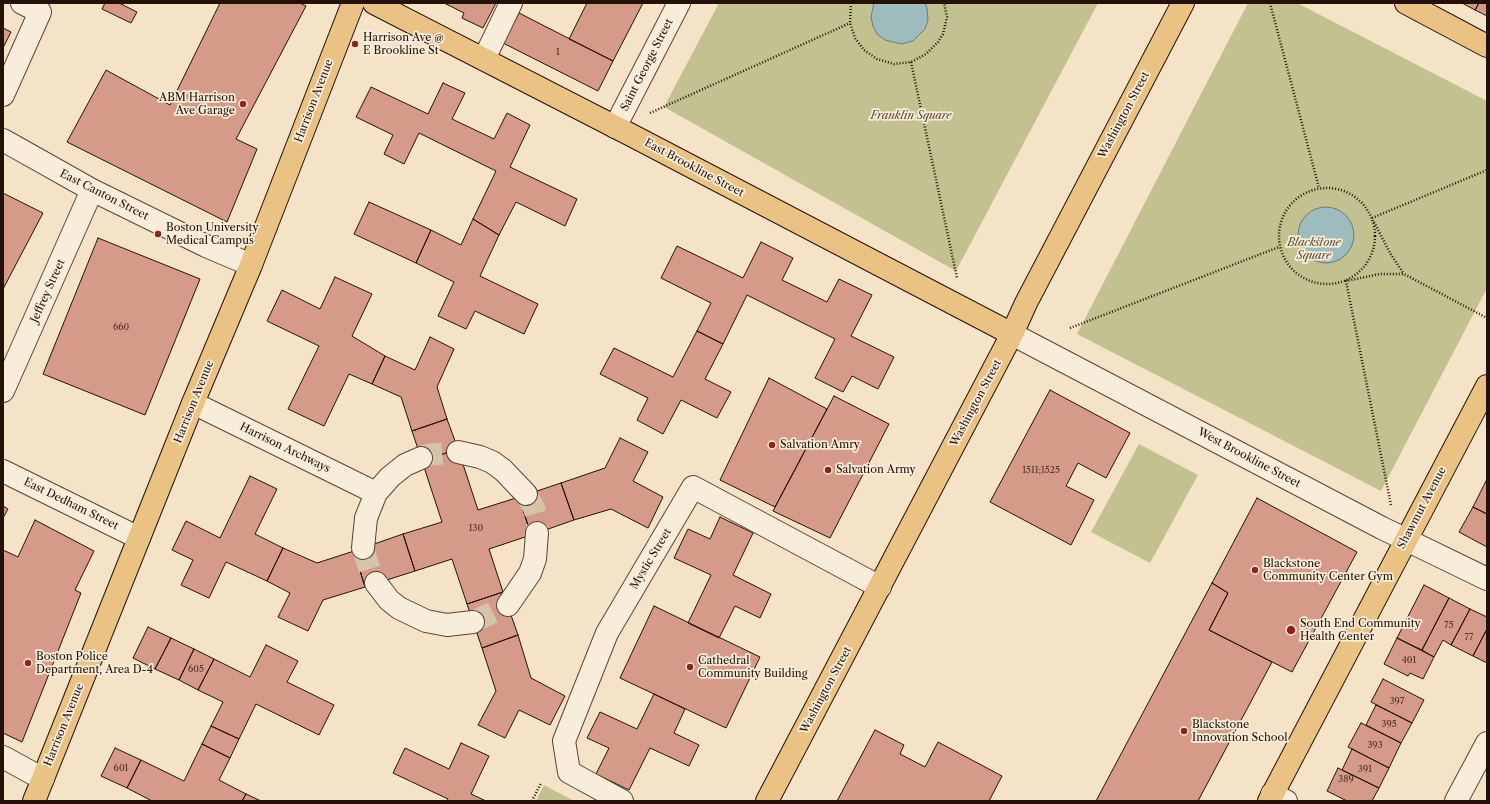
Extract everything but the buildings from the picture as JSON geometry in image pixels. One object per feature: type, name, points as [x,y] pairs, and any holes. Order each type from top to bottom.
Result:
[{"type":"main road","name":"Harrison Avenue","points":[[34,801],[193,403],[251,265],[353,3]]},
{"type":"main road","name":"East Brookline Street","points":[[374,3],[1012,334]]},
{"type":"main road","name":"Washington Street","points":[[767,801],[1012,334],[1026,303],[1183,3]]},
{"type":"main road","points":[[1406,3],[1487,46]]},
{"type":"main road","name":"Shawmut Avenue","points":[[1276,799],[1406,540],[1487,386]]},
{"type":"street","points":[[3,96],[40,12],[22,3]]},
{"type":"street","points":[[484,59],[511,3]]},
{"type":"street","name":"Saint George Street","points":[[615,127],[679,3]]},
{"type":"street","name":"East Canton Street","points":[[3,140],[92,190],[206,246],[251,265]]},
{"type":"street","name":"Jeffrey Street","points":[[3,391],[92,190]]},
{"type":"street","name":"West Brookline Street","points":[[1012,334],[1406,540],[1487,579]]},
{"type":"street","name":"Harrison Archways","points":[[193,403],[376,493]]},
{"type":"street","points":[[458,452],[480,457],[492,462],[503,470],[526,494]]},
{"type":"street","points":[[363,548],[366,518],[376,493],[390,477],[405,465],[421,458]]},
{"type":"street","name":"East Dedham Street","points":[[3,471],[139,538]]},
{"type":"street","name":"Mystic Street","points":[[622,801],[569,772],[564,741],[607,633],[693,487],[880,586]]},
{"type":"street","points":[[508,605],[530,573],[535,559],[537,533]]},
{"type":"street","points":[[376,584],[399,608],[420,619],[447,625],[473,622]]},
{"type":"street","points":[[1456,801],[1487,743]]},
{"type":"street","points":[[3,757],[43,779]]},
{"type":"path","points":[[851,3],[850,23],[855,38],[864,50],[877,59],[894,64],[911,62],[926,54],[938,42],[943,34],[947,17],[944,3]]},
{"type":"path","points":[[1270,3],[1319,188]]},
{"type":"path","points":[[648,114],[850,23]]},
{"type":"path","points":[[911,62],[957,280]]},
{"type":"path","points":[[1372,217],[1487,170]]},
{"type":"path","points":[[1404,274],[1390,253],[1372,217],[1363,203],[1350,193],[1335,188],[1319,188],[1304,193],[1291,203],[1282,216],[1278,231],[1279,247],[1286,263],[1297,275],[1312,283],[1329,285],[1380,274],[1404,274],[1487,318]]},
{"type":"path","points":[[1346,281],[1358,273],[1369,261],[1374,247],[1375,232],[1372,217]]},
{"type":"path","points":[[1070,328],[1279,247]]},
{"type":"path","points":[[1346,281],[1392,507]]},
{"type":"path","points":[[532,801],[541,783]]},
{"type":"green space","name":"Franklin Square","points":[[719,3],[1098,3],[956,271],[664,107]]},
{"type":"green space","name":"Blackstone Square","points":[[1248,3],[1297,3],[1487,101],[1487,288],[1381,491],[1077,334]]},
{"type":"green space","points":[[1139,444],[1198,475],[1150,563],[1091,532]]},
{"type":"green space","points":[[544,785],[574,801],[536,801]]},
{"type":"water","points":[[874,3],[925,3],[928,20],[925,29],[913,41],[901,44],[885,40],[877,34],[873,26],[871,17]]},
{"type":"water","points":[[1326,207],[1337,209],[1346,215],[1352,224],[1354,235],[1352,246],[1346,255],[1337,261],[1326,263],[1315,261],[1306,255],[1300,246],[1298,235],[1300,224],[1306,215],[1315,209]]},
{"type":"tunnel","points":[[421,458],[427,455],[458,452]]},
{"type":"tunnel","points":[[526,494],[534,508],[537,519],[537,533]]},
{"type":"tunnel","points":[[363,548],[371,574],[376,583]]},
{"type":"tunnel","points":[[473,622],[508,605]]},
{"type":"place","name":"Harrison Ave @ E Brookline St","points":[[355,44]]},
{"type":"place","name":"ABM Harrison Ave Garage","points":[[243,104]]},
{"type":"place","name":"Boston University Medical Campus","points":[[158,234]]},
{"type":"place","name":"Salvation Amry","points":[[772,445]]},
{"type":"place","name":"Salvation Army","points":[[828,470]]},
{"type":"place","name":"Blackstone Community Center Gym","points":[[1255,570]]},
{"type":"place","name":"South End Community Health Center","points":[[1291,630]]},
{"type":"place","name":"Boston Police Department, Area D-4","points":[[28,663]]},
{"type":"place","name":"Cathedral Community Building","points":[[690,667]]},
{"type":"place","name":"Blackstone Innovation School","points":[[1184,731]]}]
